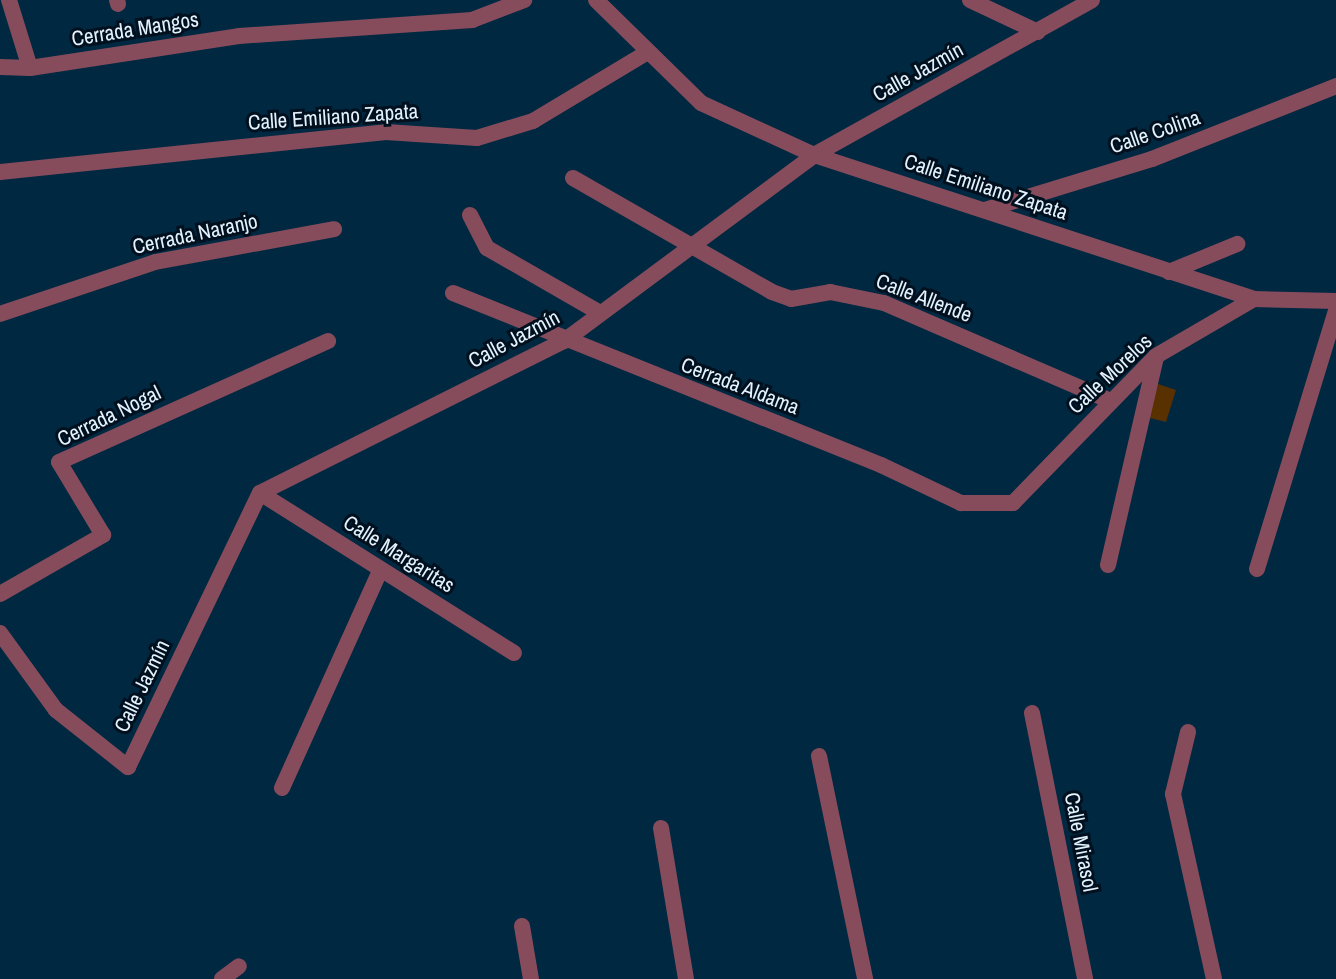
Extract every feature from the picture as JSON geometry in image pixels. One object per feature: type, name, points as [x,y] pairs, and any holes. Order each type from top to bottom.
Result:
[{"type":"street","points":[[9,0],[30,68]]},
{"type":"street","name":"Cerrada Mangos","points":[[0,68],[30,68],[239,36],[472,20],[524,0]]},
{"type":"street","name":"Calle Emiliano Zapata","points":[[596,0],[701,103],[814,154],[1254,299],[1336,301]]},
{"type":"street","points":[[970,0],[1038,32]]},
{"type":"street","name":"Calle Jazmín","points":[[0,633],[56,710],[128,767],[260,493],[564,341],[690,243],[814,154],[1038,32],[1092,0]]},
{"type":"street","name":"Calle Emiliano Zapata","points":[[0,172],[386,132],[477,138],[533,121],[648,52]]},
{"type":"street","name":"Calle Colina","points":[[985,210],[1152,159],[1336,86]]},
{"type":"street","name":"Calle Allende","points":[[573,178],[690,243],[750,281],[791,299],[830,292],[884,303],[1110,401]]},
{"type":"street","points":[[470,215],[487,248],[600,313]]},
{"type":"street","name":"Cerrada Naranjo","points":[[0,314],[155,262],[334,229]]},
{"type":"street","points":[[1169,272],[1237,244]]},
{"type":"street","name":"Cerrada Aldama","points":[[453,293],[564,341],[881,465],[961,503],[1013,503]]},
{"type":"street","name":"Calle Morelos","points":[[1013,503],[1156,356],[1254,299]]},
{"type":"street","points":[[1257,569],[1336,311]]},
{"type":"street","name":"Cerrada Nogal","points":[[0,594],[103,536],[59,462],[328,341]]},
{"type":"street","points":[[1108,565],[1156,356]]},
{"type":"street","name":"Calle Margaritas","points":[[260,493],[514,653]]},
{"type":"street","points":[[282,788],[381,569]]},
{"type":"street","name":"Calle Mirasol","points":[[1032,713],[1085,979]]},
{"type":"street","points":[[1188,732],[1173,794],[1215,979]]},
{"type":"street","points":[[819,756],[865,979]]},
{"type":"street","points":[[661,828],[686,979]]},
{"type":"street","points":[[522,926],[531,979]]},
{"type":"street","points":[[222,979],[239,966]]},
{"type":"shaded area","points":[[1155,383],[1176,390],[1166,422],[1146,417]]}]
